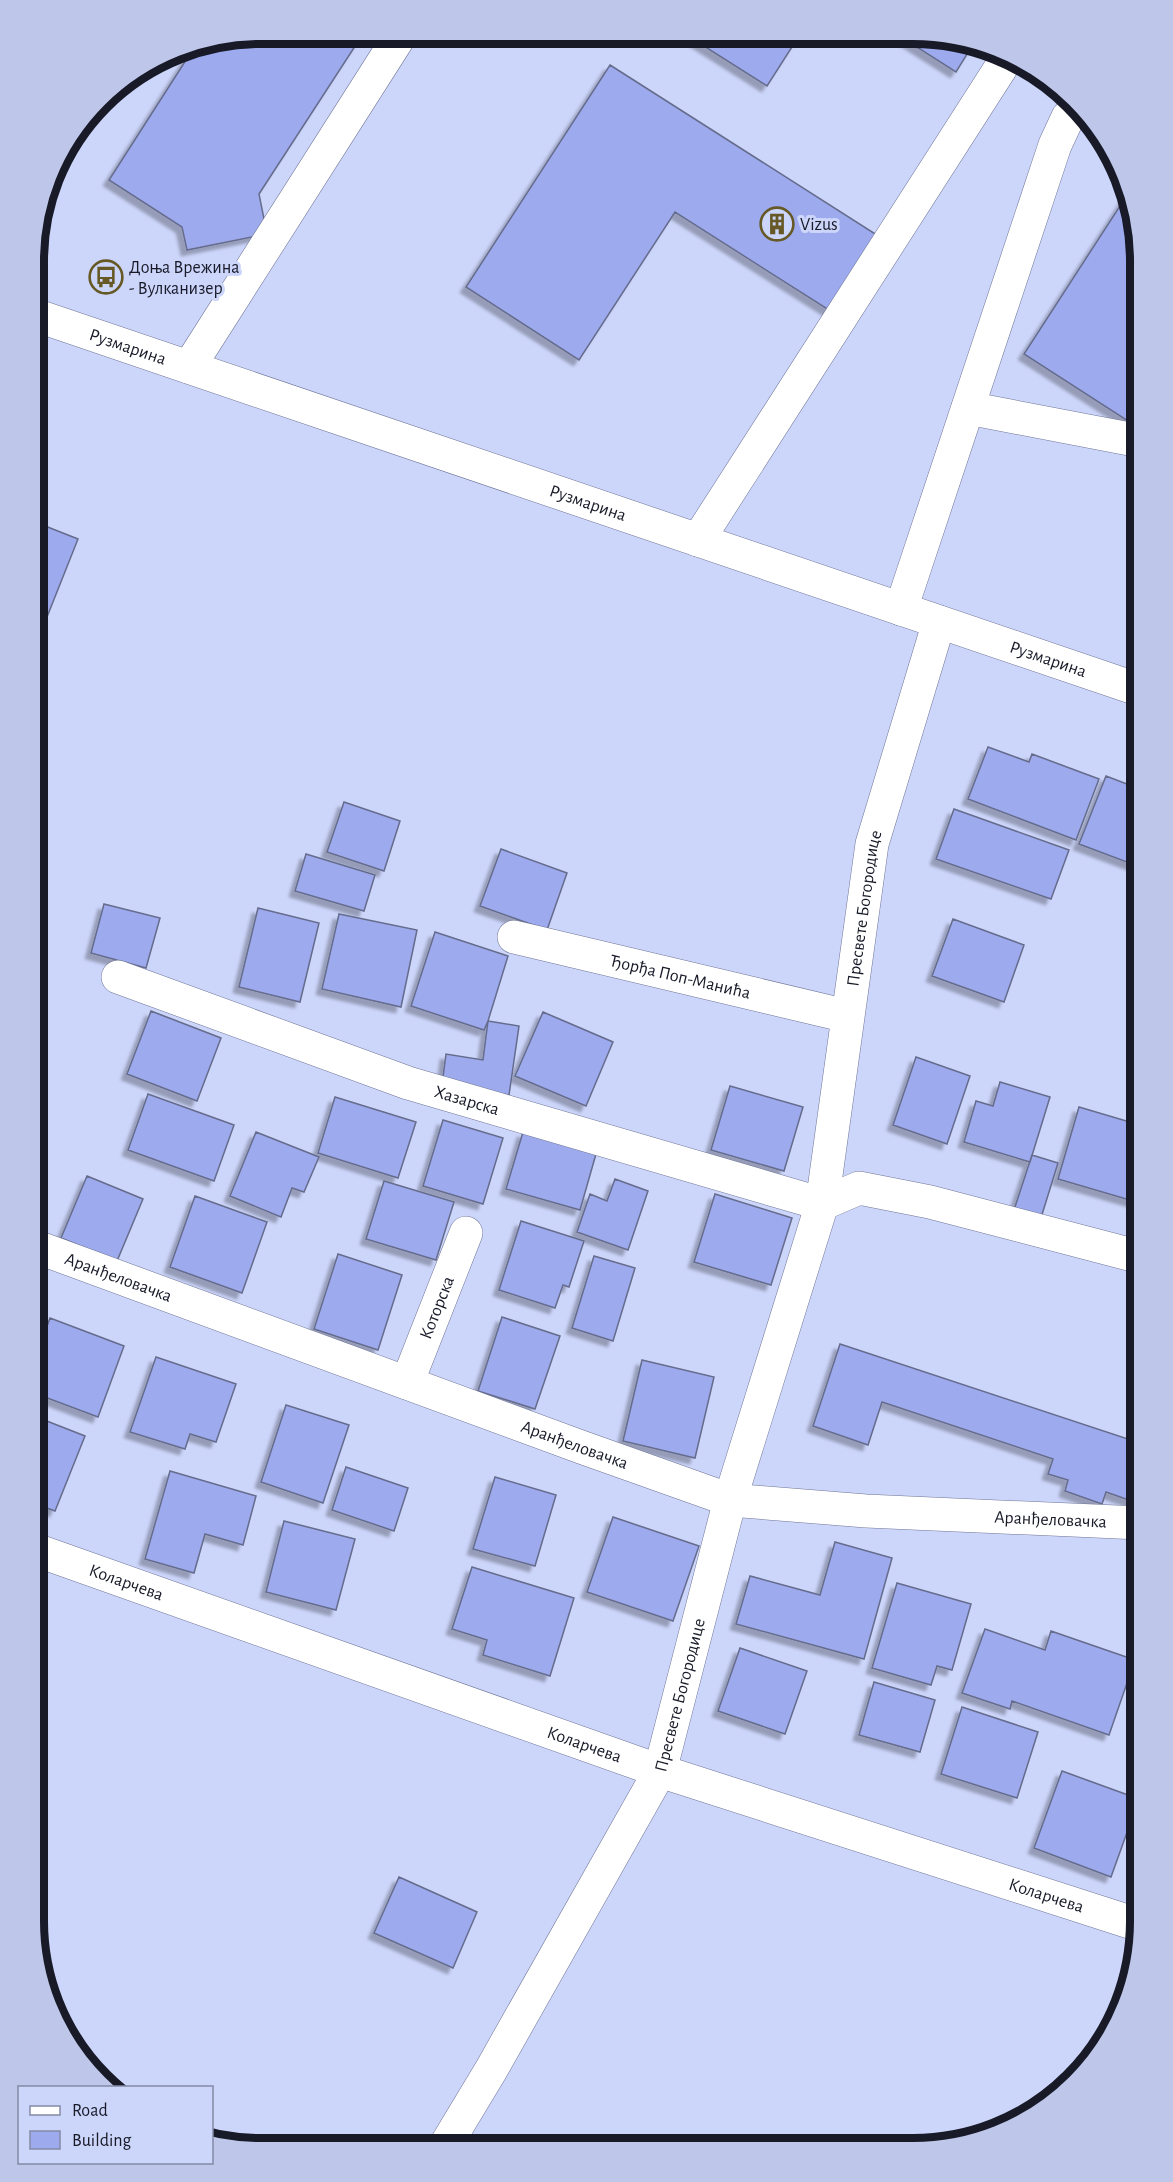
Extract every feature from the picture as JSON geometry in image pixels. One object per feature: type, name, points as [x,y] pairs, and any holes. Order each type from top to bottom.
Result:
[{"type":"street","points":[[189,367],[395,44]]},
{"type":"street","points":[[698,540],[1003,64]]},
{"type":"street","points":[[901,609],[1055,145],[1068,117],[1073,114]]},
{"type":"street","name":"Рузмарина","points":[[44,318],[1130,687]]},
{"type":"street","points":[[968,408],[1130,439]]},
{"type":"street","name":"Пресвете Богородице","points":[[450,2138],[660,1771],[730,1500],[822,1204],[872,844],[939,622]]},
{"type":"street","name":"Ђорђа Поп-Манића","points":[[514,937],[847,1016]]},
{"type":"street","name":"Хазарска","points":[[118,977],[408,1083],[822,1204]]},
{"type":"street","points":[[822,1204],[859,1188],[930,1202],[1130,1254]]},
{"type":"street","name":"Которска","points":[[407,1383],[466,1233]]},
{"type":"street","name":"Аранђеловачка","points":[[44,1250],[730,1500],[866,1511],[1130,1523]]},
{"type":"street","name":"Коларчева","points":[[44,1552],[660,1771],[1130,1922]]},
{"type":"building","points":[[246,44],[356,44],[259,194],[267,234],[187,250],[182,227],[109,180],[189,56],[232,45]]},
{"type":"building","points":[[701,44],[794,44],[767,86]]},
{"type":"building","points":[[912,44],[941,45],[969,51],[956,72]]},
{"type":"building","name":"Vizus","points":[[610,65],[880,237],[832,312],[675,212],[579,360],[466,287]]},
{"type":"building","points":[[1122,203],[1128,232],[1130,261],[1130,422],[1024,354]]},
{"type":"building","points":[[44,526],[78,539],[44,622]]},
{"type":"building","points":[[988,747],[1029,762],[1032,754],[1099,779],[1076,840],[968,799]]},
{"type":"building","points":[[1106,776],[1130,785],[1130,863],[1079,844]]},
{"type":"building","points":[[344,802],[400,821],[384,871],[327,852]]},
{"type":"building","points":[[954,809],[1069,850],[1051,899],[936,859]]},
{"type":"building","points":[[501,849],[567,873],[547,930],[480,906]]},
{"type":"building","points":[[306,854],[375,875],[364,911],[295,891]]},
{"type":"building","points":[[104,904],[160,918],[146,968],[91,953]]},
{"type":"building","points":[[258,908],[319,923],[300,1002],[239,987]]},
{"type":"building","points":[[339,914],[417,930],[401,1007],[322,989]]},
{"type":"building","points":[[953,919],[1024,945],[1004,1002],[932,976]]},
{"type":"building","points":[[435,932],[508,956],[484,1030],[411,1006]]},
{"type":"building","points":[[151,1011],[221,1038],[197,1101],[127,1074]]},
{"type":"building","points":[[543,1012],[613,1042],[586,1106],[515,1076]]},
{"type":"building","points":[[488,1021],[519,1026],[509,1095],[442,1085],[446,1054],[483,1060]]},
{"type":"building","points":[[916,1057],[970,1076],[947,1144],[893,1125]]},
{"type":"building","points":[[1000,1082],[1050,1097],[1030,1162],[964,1142],[976,1101],[993,1106]]},
{"type":"building","points":[[730,1086],[803,1107],[784,1171],[711,1150]]},
{"type":"building","points":[[148,1094],[234,1125],[214,1181],[128,1150]]},
{"type":"building","points":[[335,1097],[416,1122],[398,1178],[318,1153]]},
{"type":"building","points":[[1079,1107],[1130,1122],[1130,1200],[1058,1179]]},
{"type":"building","points":[[443,1120],[503,1138],[483,1204],[423,1186]]},
{"type":"building","points":[[256,1132],[319,1157],[304,1192],[292,1188],[281,1217],[230,1196]]},
{"type":"building","points":[[523,1132],[596,1154],[580,1210],[506,1189]]},
{"type":"building","points":[[1032,1155],[1058,1163],[1040,1221],[1013,1213]]},
{"type":"building","points":[[87,1176],[143,1199],[117,1261],[61,1238]]},
{"type":"building","points":[[615,1179],[648,1191],[628,1250],[577,1232],[590,1194],[607,1201]]},
{"type":"building","points":[[384,1181],[454,1202],[436,1260],[366,1239]]},
{"type":"building","points":[[715,1194],[792,1218],[771,1285],[694,1262]]},
{"type":"building","points":[[195,1196],[267,1222],[242,1293],[170,1267]]},
{"type":"building","points":[[521,1221],[584,1241],[569,1287],[563,1285],[555,1308],[499,1290]]},
{"type":"building","points":[[338,1254],[402,1275],[378,1350],[314,1329]]},
{"type":"building","points":[[594,1256],[635,1268],[613,1341],[572,1328]]},
{"type":"building","points":[[502,1317],[560,1336],[535,1409],[478,1391]]},
{"type":"building","points":[[50,1318],[124,1346],[98,1417],[44,1397],[44,1334]]},
{"type":"building","points":[[840,1344],[1130,1440],[1130,1500],[1106,1492],[1102,1504],[1065,1491],[1068,1480],[1048,1474],[1053,1459],[882,1402],[868,1445],[813,1426]]},
{"type":"building","points":[[156,1357],[236,1384],[216,1442],[190,1434],[185,1449],[130,1432]]},
{"type":"building","points":[[642,1360],[714,1377],[695,1458],[623,1441]]},
{"type":"building","points":[[286,1405],[349,1425],[323,1503],[261,1482]]},
{"type":"building","points":[[44,1420],[85,1436],[55,1511],[44,1507]]},
{"type":"building","points":[[346,1467],[408,1488],[394,1531],[332,1510]]},
{"type":"building","points":[[170,1471],[256,1496],[243,1545],[205,1534],[194,1573],[145,1559]]},
{"type":"building","points":[[495,1477],[556,1495],[535,1566],[473,1549]]},
{"type":"building","points":[[613,1517],[699,1546],[673,1621],[587,1592]]},
{"type":"building","points":[[284,1521],[355,1539],[336,1610],[266,1592]]},
{"type":"building","points":[[835,1542],[892,1558],[864,1659],[736,1624],[750,1576],[820,1595]]},
{"type":"building","points":[[472,1567],[574,1598],[550,1676],[483,1655],[487,1640],[452,1629]]},
{"type":"building","points":[[897,1583],[971,1604],[952,1670],[937,1666],[931,1685],[872,1668]]},
{"type":"building","points":[[985,1629],[1045,1650],[1051,1631],[1130,1658],[1130,1674],[1109,1735],[1012,1701],[1010,1709],[962,1693]]},
{"type":"building","points":[[740,1648],[807,1671],[785,1734],[718,1711]]},
{"type":"building","points":[[874,1682],[935,1700],[920,1752],[859,1735]]},
{"type":"building","points":[[962,1707],[1038,1732],[1017,1798],[941,1774]]},
{"type":"building","points":[[1062,1771],[1130,1796],[1130,1824],[1111,1877],[1034,1848]]},
{"type":"building","points":[[399,1877],[477,1912],[453,1968],[374,1933]]},
{"type":"place","name":"Vizus","points":[[777,224]]},
{"type":"place","name":"Доња Врежина - Вулканизер","points":[[106,277]]}]
